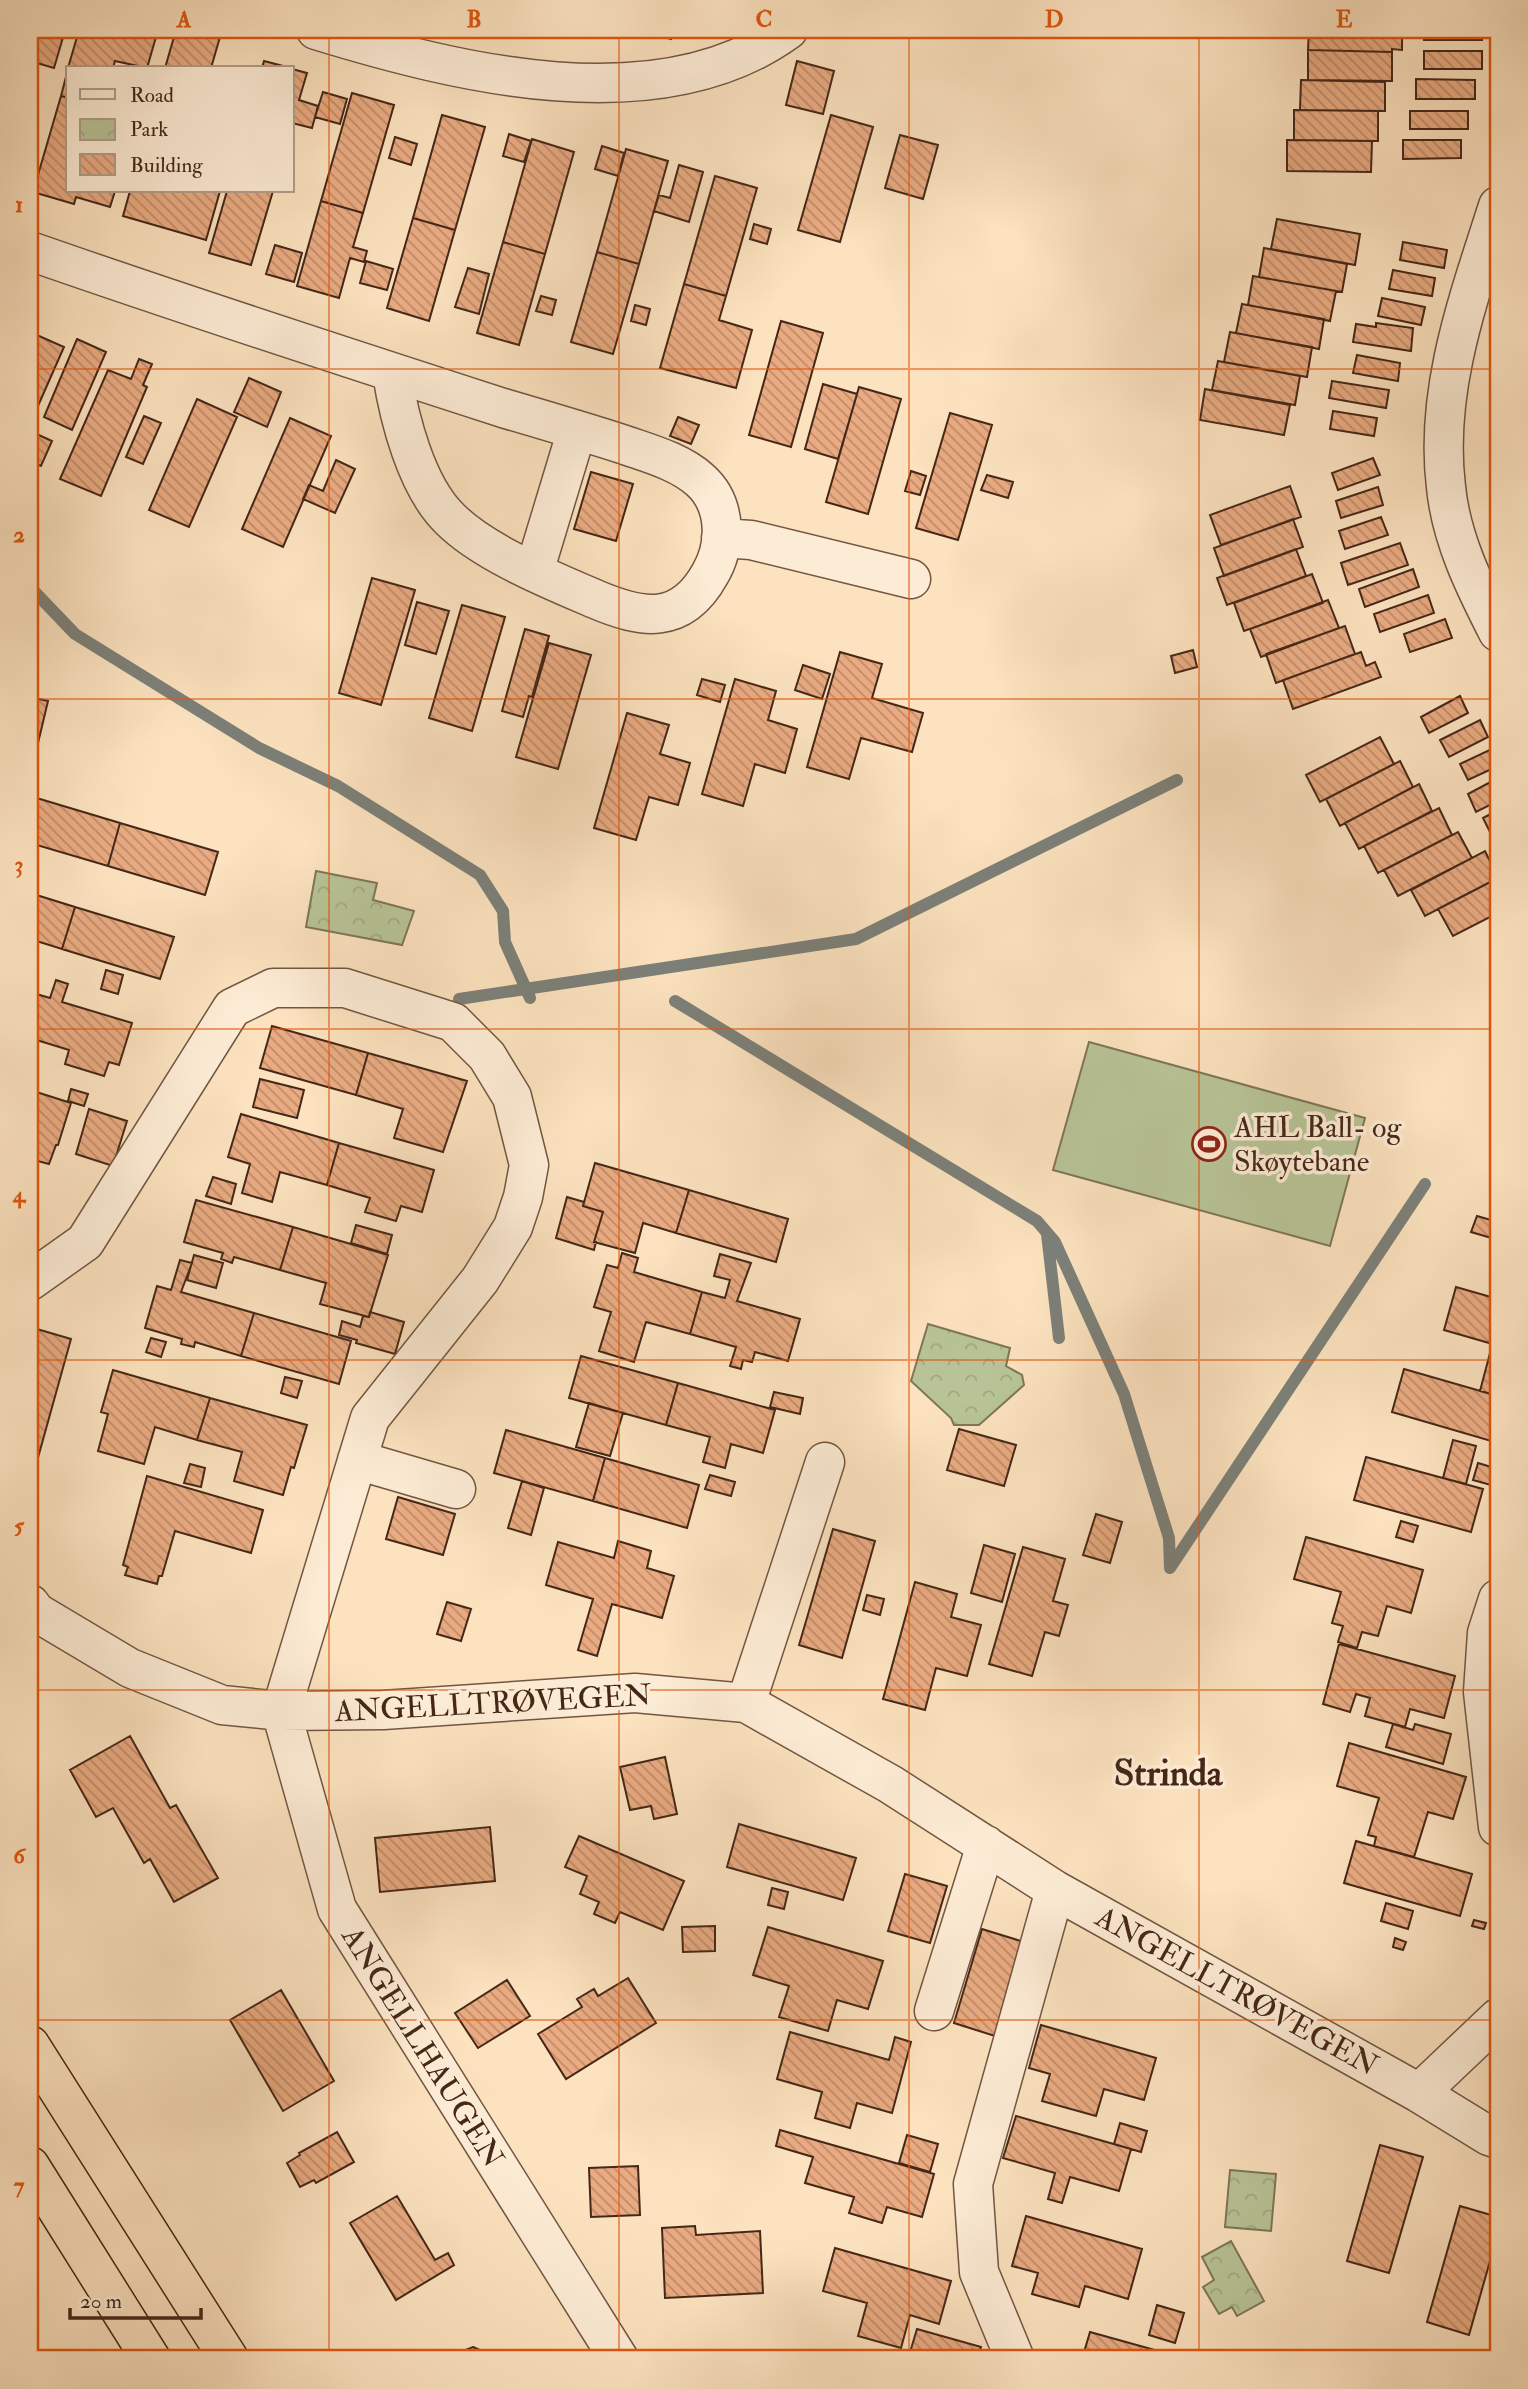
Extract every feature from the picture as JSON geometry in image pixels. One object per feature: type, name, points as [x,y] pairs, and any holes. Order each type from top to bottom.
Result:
[{"type":"highway","points":[[30,2045],[229,2359]]},
{"type":"highway","points":[[30,2166],[151,2359]]},
{"type":"street","points":[[316,30],[479,72],[587,82],[666,78],[713,69],[745,57],[788,30]]},
{"type":"street","points":[[1498,206],[1457,340],[1446,396],[1443,444],[1446,489],[1455,532],[1473,583],[1498,632]]},
{"type":"street","points":[[30,251],[184,305],[577,430],[672,463],[701,480],[714,496],[721,516],[717,563],[704,585],[689,601],[672,611],[638,614],[534,572],[466,533],[447,517],[432,496],[412,454],[397,408],[392,373]]},
{"type":"street","points":[[534,572],[577,430]]},
{"type":"street","points":[[721,538],[751,540],[911,579]]},
{"type":"street","points":[[30,1280],[86,1242],[232,1008],[273,988],[345,988],[453,1022],[487,1056],[512,1097],[528,1165],[523,1197],[513,1227],[480,1280],[370,1418],[281,1711]]},
{"type":"street","points":[[357,1460],[456,1489]]},
{"type":"street","points":[[746,1703],[825,1462]]},
{"type":"street","points":[[1498,1599],[1487,1633],[1483,1692],[1498,1827]]},
{"type":"street","name":"ANGELLTRØVEGEN","points":[[30,1604],[36,1612],[130,1668],[222,1705],[281,1711],[383,1710],[635,1693],[746,1703],[890,1784],[1055,1890],[1498,2139]]},
{"type":"street","name":"ANGELLHAUGEN","points":[[281,1711],[337,1909],[619,2359]]},
{"type":"street","points":[[934,2011],[986,1845]]},
{"type":"street","name":"ANGELLTRØVEGEN","points":[[1015,2359],[979,2272],[973,2185],[1055,1890]]},
{"type":"street","points":[[1419,2093],[1498,2018]]},
{"type":"green space","points":[[316,871],[377,883],[373,900],[414,911],[402,945],[306,927]]},
{"type":"green space","name":"AHL Ball- og Skøytebane","points":[[1089,1042],[1365,1118],[1330,1246],[1053,1170]]},
{"type":"green space","points":[[928,1324],[1010,1348],[1006,1366],[1022,1375],[1024,1385],[979,1425],[954,1425],[951,1418],[911,1381]]},
{"type":"green space","points":[[1230,2170],[1276,2174],[1271,2231],[1225,2227]]},
{"type":"green space","points":[[1231,2241],[1264,2301],[1237,2316],[1232,2307],[1219,2314],[1203,2287],[1214,2280],[1202,2257]]},
{"type":"building","points":[[37,30],[64,34],[54,68],[30,61]]},
{"type":"building","points":[[79,30],[158,30],[148,66],[115,61],[114,66],[69,66]]},
{"type":"building","points":[[176,30],[196,30],[220,37],[212,66],[166,66]]},
{"type":"building","points":[[650,30],[674,30],[671,39],[650,33]]},
{"type":"building","points":[[1309,30],[1393,30],[1393,37],[1402,37],[1402,50],[1308,50]]},
{"type":"building","points":[[1423,30],[1482,30],[1482,40],[1424,40]]},
{"type":"building","points":[[1308,50],[1392,52],[1392,81],[1308,80]]},
{"type":"building","points":[[1424,51],[1482,51],[1482,69],[1424,69]]},
{"type":"building","points":[[264,61],[283,66],[263,66]]},
{"type":"building","points":[[797,61],[834,71],[823,114],[786,105]]},
{"type":"building","points":[[294,70],[307,73],[299,100],[318,106],[312,128],[294,124]]},
{"type":"building","points":[[66,77],[66,97],[61,96]]},
{"type":"building","points":[[1416,79],[1475,80],[1475,99],[1416,99]]},
{"type":"building","points":[[1301,80],[1385,82],[1385,111],[1300,110]]},
{"type":"building","points":[[323,92],[347,99],[340,124],[315,117]]},
{"type":"building","points":[[352,93],[394,105],[363,213],[321,201]]},
{"type":"building","points":[[61,96],[66,97],[66,192],[115,192],[110,207],[76,197],[74,204],[33,192]]},
{"type":"building","points":[[1294,110],[1378,111],[1378,141],[1294,140]]},
{"type":"building","points":[[1410,111],[1468,111],[1468,129],[1410,129]]},
{"type":"building","points":[[442,115],[485,127],[455,230],[413,218]]},
{"type":"building","points":[[831,115],[873,127],[840,242],[798,230]]},
{"type":"building","points":[[509,134],[531,141],[524,162],[503,156]]},
{"type":"building","points":[[900,135],[938,145],[923,199],[885,188]]},
{"type":"building","points":[[395,137],[417,144],[411,165],[389,158]]},
{"type":"building","points":[[532,139],[574,152],[545,254],[503,242]]},
{"type":"building","points":[[1287,140],[1372,141],[1371,172],[1287,171]]},
{"type":"building","points":[[1403,140],[1461,140],[1461,158],[1403,159]]},
{"type":"building","points":[[602,146],[624,153],[618,176],[595,169]]},
{"type":"building","points":[[626,149],[668,161],[639,264],[597,252]]},
{"type":"building","points":[[679,165],[703,172],[689,222],[654,211],[659,195],[670,198]]},
{"type":"building","points":[[715,176],[757,188],[726,296],[684,284]]},
{"type":"building","points":[[130,192],[220,192],[206,240],[123,216]]},
{"type":"building","points":[[227,192],[273,192],[251,265],[209,253]]},
{"type":"building","points":[[321,201],[363,213],[353,247],[367,251],[364,262],[350,258],[339,298],[297,286]]},
{"type":"building","points":[[413,218],[455,230],[429,321],[387,308]]},
{"type":"building","points":[[1277,219],[1360,234],[1355,265],[1271,249]]},
{"type":"building","points":[[754,224],[771,229],[767,244],[750,239]]},
{"type":"building","points":[[503,242],[545,254],[519,345],[477,333]]},
{"type":"building","points":[[1403,242],[1447,250],[1444,268],[1400,260]]},
{"type":"building","points":[[275,245],[302,253],[294,282],[266,274]]},
{"type":"building","points":[[1264,248],[1347,264],[1342,292],[1259,277]]},
{"type":"building","points":[[597,252],[639,264],[613,354],[571,342]]},
{"type":"building","points":[[366,261],[393,269],[387,290],[360,283]]},
{"type":"building","points":[[468,268],[489,274],[479,314],[455,307]]},
{"type":"building","points":[[1393,270],[1435,278],[1432,296],[1389,289]]},
{"type":"building","points":[[1253,276],[1336,291],[1330,321],[1248,305]]},
{"type":"building","points":[[684,284],[726,296],[719,320],[752,330],[736,388],[660,368]]},
{"type":"building","points":[[541,296],[556,300],[552,315],[536,311]]},
{"type":"building","points":[[1382,298],[1425,307],[1421,325],[1378,316]]},
{"type":"building","points":[[1242,304],[1324,319],[1319,349],[1236,333]]},
{"type":"building","points":[[635,305],[650,309],[646,325],[631,321]]},
{"type":"building","points":[[781,321],[823,333],[791,447],[749,435]]},
{"type":"building","points":[[1376,323],[1413,328],[1411,351],[1353,342],[1356,324],[1376,327]]},
{"type":"building","points":[[30,332],[64,347],[30,424]]},
{"type":"building","points":[[1230,332],[1312,347],[1307,377],[1224,362]]},
{"type":"building","points":[[77,339],[106,352],[72,430],[44,417]]},
{"type":"building","points":[[1357,355],[1400,363],[1398,381],[1353,373]]},
{"type":"building","points":[[139,359],[152,364],[143,385],[147,387],[101,496],[60,479],[108,370],[131,379]]},
{"type":"building","points":[[1218,361],[1300,376],[1295,405],[1212,390]]},
{"type":"building","points":[[249,378],[281,392],[267,427],[234,412]]},
{"type":"building","points":[[1332,381],[1389,390],[1386,408],[1329,398]]},
{"type":"building","points":[[823,384],[857,394],[838,459],[805,449]]},
{"type":"building","points":[[859,387],[901,399],[868,514],[826,502]]},
{"type":"building","points":[[1205,389],[1290,405],[1284,435],[1200,420]]},
{"type":"building","points":[[197,399],[237,417],[189,527],[149,510]]},
{"type":"building","points":[[1333,411],[1377,418],[1374,436],[1330,429]]},
{"type":"building","points":[[950,413],[992,425],[958,540],[916,528]]},
{"type":"building","points":[[144,416],[161,423],[143,464],[126,457]]},
{"type":"building","points":[[678,417],[699,425],[691,444],[670,436]]},
{"type":"building","points":[[290,418],[331,436],[283,547],[242,529]]},
{"type":"building","points":[[30,431],[52,441],[41,466],[30,461]]},
{"type":"building","points":[[1373,458],[1380,475],[1338,490],[1332,473]]},
{"type":"building","points":[[336,460],[355,469],[335,513],[303,499],[309,485],[323,491]]},
{"type":"building","points":[[911,471],[926,476],[920,495],[905,491]]},
{"type":"building","points":[[591,472],[633,484],[616,541],[574,529]]},
{"type":"building","points":[[987,475],[1013,482],[1008,498],[981,490]]},
{"type":"building","points":[[1290,486],[1301,517],[1221,545],[1210,515]]},
{"type":"building","points":[[1378,487],[1383,505],[1341,518],[1336,501]]},
{"type":"building","points":[[1381,517],[1388,535],[1345,549],[1339,531]]},
{"type":"building","points":[[1293,519],[1303,547],[1224,576],[1214,548]]},
{"type":"building","points":[[1400,543],[1408,565],[1348,585],[1341,563]]},
{"type":"building","points":[[1296,549],[1306,576],[1227,605],[1217,578]]},
{"type":"building","points":[[1413,569],[1419,587],[1365,607],[1359,589]]},
{"type":"building","points":[[1312,574],[1323,603],[1244,631],[1234,603]]},
{"type":"building","points":[[372,578],[415,590],[381,705],[339,693]]},
{"type":"building","points":[[1428,595],[1434,613],[1380,632],[1374,614]]},
{"type":"building","points":[[1328,600],[1339,628],[1261,657],[1250,629]]},
{"type":"building","points":[[417,602],[449,611],[436,654],[405,645]]},
{"type":"building","points":[[462,605],[505,617],[472,731],[429,718]]},
{"type":"building","points":[[1445,619],[1452,638],[1410,652],[1404,634]]},
{"type":"building","points":[[1345,626],[1355,654],[1276,683],[1266,654]]},
{"type":"building","points":[[525,629],[549,636],[532,697],[529,696],[523,717],[502,711]]},
{"type":"building","points":[[549,643],[591,655],[558,769],[516,757]]},
{"type":"building","points":[[1193,650],[1197,667],[1175,673],[1171,656]]},
{"type":"building","points":[[840,652],[882,664],[872,698],[923,713],[912,752],[861,738],[849,779],[807,767]]},
{"type":"building","points":[[1361,652],[1366,666],[1375,662],[1381,677],[1293,709],[1283,680]]},
{"type":"building","points":[[803,665],[830,674],[822,699],[795,690]]},
{"type":"building","points":[[702,679],[725,685],[720,702],[697,695]]},
{"type":"building","points":[[735,679],[776,691],[768,720],[797,729],[785,773],[755,764],[743,806],[702,794]]},
{"type":"building","points":[[1460,696],[1468,713],[1429,733],[1421,717]]},
{"type":"building","points":[[30,697],[48,701],[38,743],[30,741]]},
{"type":"building","points":[[627,713],[669,725],[660,754],[690,763],[678,805],[649,797],[636,840],[594,828]]},
{"type":"building","points":[[1480,720],[1488,737],[1449,757],[1440,740]]},
{"type":"building","points":[[1380,737],[1394,764],[1320,802],[1306,775]]},
{"type":"building","points":[[1498,746],[1498,766],[1468,780],[1460,764]]},
{"type":"building","points":[[1400,761],[1413,787],[1340,826],[1326,799]]},
{"type":"building","points":[[1498,778],[1498,801],[1476,812],[1468,794]]},
{"type":"building","points":[[1419,784],[1432,811],[1359,849],[1345,823]]},
{"type":"building","points":[[30,796],[120,823],[108,866],[30,843]]},
{"type":"building","points":[[1439,808],[1452,835],[1378,873],[1364,846]]},
{"type":"building","points":[[1498,810],[1498,835],[1493,838],[1483,818]]},
{"type":"building","points":[[120,823],[218,852],[205,895],[108,866]]},
{"type":"building","points":[[1458,832],[1472,858],[1398,896],[1384,870]]},
{"type":"building","points":[[1485,851],[1498,878],[1425,916],[1411,890]]},
{"type":"building","points":[[1498,878],[1498,913],[1453,936],[1438,909]]},
{"type":"building","points":[[30,893],[75,907],[62,949],[30,939]]},
{"type":"building","points":[[75,907],[174,937],[160,979],[62,949]]},
{"type":"building","points":[[106,970],[123,975],[118,994],[101,989]]},
{"type":"building","points":[[56,980],[68,984],[62,1002],[132,1023],[119,1065],[109,1062],[104,1076],[65,1064],[69,1050],[30,1038],[30,1003],[33,993],[50,998]]},
{"type":"building","points":[[272,1026],[368,1053],[356,1095],[260,1068]]},
{"type":"building","points":[[368,1053],[467,1081],[443,1152],[394,1138],[403,1109],[356,1095]]},
{"type":"building","points":[[260,1079],[304,1090],[297,1118],[253,1107]]},
{"type":"building","points":[[71,1089],[88,1094],[84,1106],[68,1101]]},
{"type":"building","points":[[30,1090],[71,1103],[49,1164],[30,1159]]},
{"type":"building","points":[[89,1109],[127,1121],[113,1166],[76,1154]]},
{"type":"building","points":[[241,1114],[339,1143],[327,1185],[280,1172],[272,1202],[242,1193],[250,1164],[228,1157]]},
{"type":"building","points":[[339,1143],[434,1170],[422,1212],[401,1206],[396,1221],[365,1212],[370,1198],[327,1185]]},
{"type":"building","points":[[595,1163],[689,1190],[676,1233],[643,1223],[635,1253],[594,1242],[603,1212],[583,1206]]},
{"type":"building","points":[[213,1177],[236,1184],[231,1204],[206,1196]]},
{"type":"building","points":[[689,1190],[788,1219],[776,1262],[676,1233]]},
{"type":"building","points":[[567,1197],[584,1202],[583,1206],[603,1212],[594,1250],[556,1238]]},
{"type":"building","points":[[196,1200],[293,1227],[280,1270],[234,1257],[232,1263],[221,1259],[223,1253],[184,1242]]},
{"type":"building","points":[[1477,1216],[1498,1222],[1498,1240],[1471,1232]]},
{"type":"building","points":[[356,1225],[392,1235],[387,1254],[351,1243]]},
{"type":"building","points":[[293,1227],[388,1255],[369,1317],[320,1304],[326,1283],[280,1270]]},
{"type":"building","points":[[622,1253],[638,1258],[634,1272],[702,1292],[690,1334],[646,1322],[634,1362],[599,1351],[611,1312],[594,1307],[607,1265],[618,1268]]},
{"type":"building","points":[[720,1254],[751,1263],[737,1301],[800,1319],[788,1361],[755,1352],[752,1362],[743,1360],[741,1369],[730,1366],[736,1347],[690,1334],[702,1292],[725,1298],[730,1280],[714,1276]]},
{"type":"building","points":[[194,1255],[223,1263],[216,1288],[187,1280]]},
{"type":"building","points":[[180,1260],[192,1263],[181,1292],[254,1313],[241,1356],[195,1342],[194,1347],[181,1344],[182,1339],[145,1328],[157,1286],[171,1290]]},
{"type":"building","points":[[1456,1287],[1498,1299],[1498,1384],[1495,1395],[1480,1391],[1490,1353],[1493,1354],[1496,1345],[1444,1330]]},
{"type":"building","points":[[370,1312],[404,1322],[395,1354],[356,1343],[357,1340],[339,1335],[342,1321],[360,1327],[363,1316],[369,1317]]},
{"type":"building","points":[[254,1313],[351,1341],[339,1384],[241,1356]]},
{"type":"building","points":[[30,1327],[71,1339],[34,1472],[30,1470]]},
{"type":"building","points":[[151,1338],[166,1342],[161,1357],[146,1352]]},
{"type":"building","points":[[581,1356],[678,1383],[666,1425],[569,1398]]},
{"type":"building","points":[[1404,1369],[1498,1396],[1498,1443],[1392,1412]]},
{"type":"building","points":[[113,1370],[210,1398],[197,1440],[155,1427],[144,1464],[98,1451],[108,1414],[101,1412]]},
{"type":"building","points":[[285,1377],[302,1381],[297,1398],[281,1393]]},
{"type":"building","points":[[678,1383],[775,1410],[763,1453],[731,1444],[725,1468],[703,1462],[710,1437],[666,1425]]},
{"type":"building","points":[[774,1392],[803,1398],[800,1414],[770,1407]]},
{"type":"building","points":[[210,1398],[307,1425],[283,1495],[234,1481],[242,1452],[197,1440]]},
{"type":"building","points":[[589,1403],[623,1413],[610,1456],[576,1447]]},
{"type":"building","points":[[959,1429],[1016,1445],[1004,1486],[947,1470]]},
{"type":"building","points":[[506,1430],[605,1458],[593,1501],[494,1473]]},
{"type":"building","points":[[1453,1440],[1476,1446],[1466,1484],[1443,1478]]},
{"type":"building","points":[[1366,1457],[1483,1489],[1471,1532],[1354,1500]]},
{"type":"building","points":[[605,1458],[699,1485],[687,1528],[593,1501]]},
{"type":"building","points":[[1478,1463],[1498,1469],[1498,1487],[1473,1480]]},
{"type":"building","points":[[190,1464],[205,1468],[201,1487],[184,1483]]},
{"type":"building","points":[[710,1475],[735,1482],[731,1496],[705,1489]]},
{"type":"building","points":[[147,1476],[263,1510],[251,1553],[175,1531],[162,1576],[159,1576],[157,1584],[125,1575],[128,1567],[123,1565]]},
{"type":"building","points":[[522,1481],[544,1488],[531,1535],[508,1528]]},
{"type":"building","points":[[398,1497],[455,1514],[443,1555],[386,1539]]},
{"type":"building","points":[[1096,1514],[1122,1522],[1110,1563],[1083,1555]]},
{"type":"building","points":[[1401,1521],[1418,1526],[1413,1542],[1396,1537]]},
{"type":"building","points":[[833,1529],[875,1541],[842,1658],[799,1645]]},
{"type":"building","points":[[1306,1537],[1423,1570],[1411,1613],[1387,1606],[1378,1636],[1362,1632],[1357,1648],[1338,1642],[1343,1626],[1332,1623],[1341,1592],[1294,1579]]},
{"type":"building","points":[[618,1541],[651,1551],[647,1568],[674,1576],[662,1618],[612,1604],[597,1656],[578,1650],[593,1599],[546,1585],[558,1542],[614,1558]]},
{"type":"building","points":[[984,1545],[1015,1554],[1002,1602],[971,1593]]},
{"type":"building","points":[[1023,1547],[1065,1559],[1053,1601],[1068,1605],[1059,1636],[1045,1632],[1032,1676],[989,1664]]},
{"type":"building","points":[[915,1582],[957,1594],[951,1617],[981,1625],[967,1676],[936,1668],[925,1710],[883,1699]]},
{"type":"building","points":[[867,1595],[884,1599],[880,1615],[863,1610]]},
{"type":"building","points":[[447,1602],[471,1609],[461,1641],[437,1634]]},
{"type":"building","points":[[1339,1644],[1455,1676],[1444,1718],[1410,1709],[1405,1727],[1365,1716],[1370,1698],[1356,1694],[1350,1712],[1323,1704]]},
{"type":"building","points":[[1393,1724],[1413,1730],[1415,1724],[1451,1734],[1443,1764],[1386,1747]]},
{"type":"building","points":[[130,1736],[170,1808],[176,1805],[218,1878],[174,1902],[150,1859],[144,1863],[113,1808],[96,1817],[70,1770]]},
{"type":"building","points":[[1349,1743],[1466,1777],[1453,1819],[1428,1812],[1414,1857],[1374,1846],[1376,1837],[1368,1835],[1379,1798],[1337,1786]]},
{"type":"building","points":[[665,1757],[677,1814],[654,1819],[651,1806],[630,1810],[620,1767]]},
{"type":"building","points":[[739,1824],[856,1858],[843,1900],[727,1867]]},
{"type":"building","points":[[490,1827],[495,1881],[380,1892],[375,1838]]},
{"type":"building","points":[[579,1836],[684,1881],[663,1930],[620,1912],[615,1923],[594,1914],[599,1902],[580,1894],[587,1876],[565,1867]]},
{"type":"building","points":[[1356,1841],[1472,1874],[1460,1916],[1344,1883]]},
{"type":"building","points":[[905,1874],[947,1886],[930,1943],[888,1931]]},
{"type":"building","points":[[772,1888],[788,1892],[784,1909],[768,1905]]},
{"type":"building","points":[[1386,1903],[1413,1911],[1408,1929],[1381,1921]]},
{"type":"building","points":[[1474,1920],[1486,1923],[1484,1929],[1472,1926]]},
{"type":"building","points":[[715,1926],[715,1951],[683,1952],[682,1927]]},
{"type":"building","points":[[768,1927],[883,1961],[868,2009],[837,2000],[828,2031],[779,2017],[789,1986],[753,1975]]},
{"type":"building","points":[[982,1929],[1024,1942],[995,2036],[954,2023]]},
{"type":"building","points":[[1395,1938],[1406,1942],[1403,1950],[1393,1947]]},
{"type":"building","points":[[628,1978],[656,2023],[566,2079],[538,2034],[582,2007],[577,1999],[594,1989],[598,1996]]},
{"type":"building","points":[[507,1980],[530,2016],[478,2048],[455,2013]]},
{"type":"building","points":[[281,1990],[334,2081],[283,2111],[230,2020]]},
{"type":"building","points":[[1041,2025],[1156,2058],[1144,2100],[1104,2089],[1096,2116],[1042,2101],[1050,2074],[1029,2068]]},
{"type":"building","points":[[790,2032],[889,2060],[895,2037],[911,2042],[892,2113],[857,2103],[850,2128],[815,2118],[822,2092],[777,2079]]},
{"type":"building","points":[[1016,2116],[1131,2149],[1119,2191],[1070,2177],[1062,2203],[1048,2199],[1055,2173],[1003,2158]]},
{"type":"building","points":[[1120,2123],[1147,2131],[1141,2152],[1114,2144]]},
{"type":"building","points":[[780,2130],[934,2174],[922,2217],[887,2207],[882,2223],[849,2213],[854,2197],[805,2183],[813,2157],[776,2146]]},
{"type":"building","points":[[337,2132],[354,2162],[316,2183],[314,2180],[300,2187],[287,2163],[300,2155],[299,2153]]},
{"type":"building","points":[[907,2135],[938,2144],[930,2172],[899,2163]]},
{"type":"building","points":[[1380,2145],[1423,2157],[1389,2273],[1347,2261]]},
{"type":"building","points":[[638,2166],[640,2215],[591,2217],[589,2168]]},
{"type":"building","points":[[397,2196],[435,2260],[448,2253],[454,2265],[396,2300],[350,2223]]},
{"type":"building","points":[[1460,2206],[1498,2217],[1498,2233],[1469,2335],[1427,2322]]},
{"type":"building","points":[[1026,2216],[1142,2249],[1128,2299],[1085,2286],[1079,2307],[1032,2294],[1038,2273],[1012,2266]]},
{"type":"building","points":[[695,2226],[696,2235],[760,2231],[763,2293],[665,2298],[662,2228]]},
{"type":"building","points":[[835,2248],[951,2281],[939,2324],[910,2315],[901,2348],[858,2336],[867,2303],[823,2291]]},
{"type":"building","points":[[1157,2305],[1184,2313],[1175,2343],[1149,2335]]},
{"type":"building","points":[[917,2329],[981,2347],[977,2359],[908,2359]]},
{"type":"building","points":[[1090,2332],[1187,2359],[1082,2359]]},
{"type":"building","points":[[473,2347],[500,2359],[442,2359]]},
{"type":"building","points":[[484,2357],[484,2359],[461,2359]]},
{"type":"waterway","points":[[30,587],[75,634],[259,748],[338,786],[480,875],[503,911],[505,942],[530,998]]},
{"type":"waterway","points":[[459,999],[856,939],[1177,780]]},
{"type":"waterway","points":[[675,1001],[1037,1221],[1055,1242],[1124,1394],[1169,1538],[1170,1568],[1425,1184]]},
{"type":"waterway","points":[[1047,1234],[1059,1338]]},
{"type":"place","name":"AHL Ball- og Skøytebane","points":[[1209,1144]]},
{"type":"district","name":"Strinda","points":[[1168,1772]]}]
